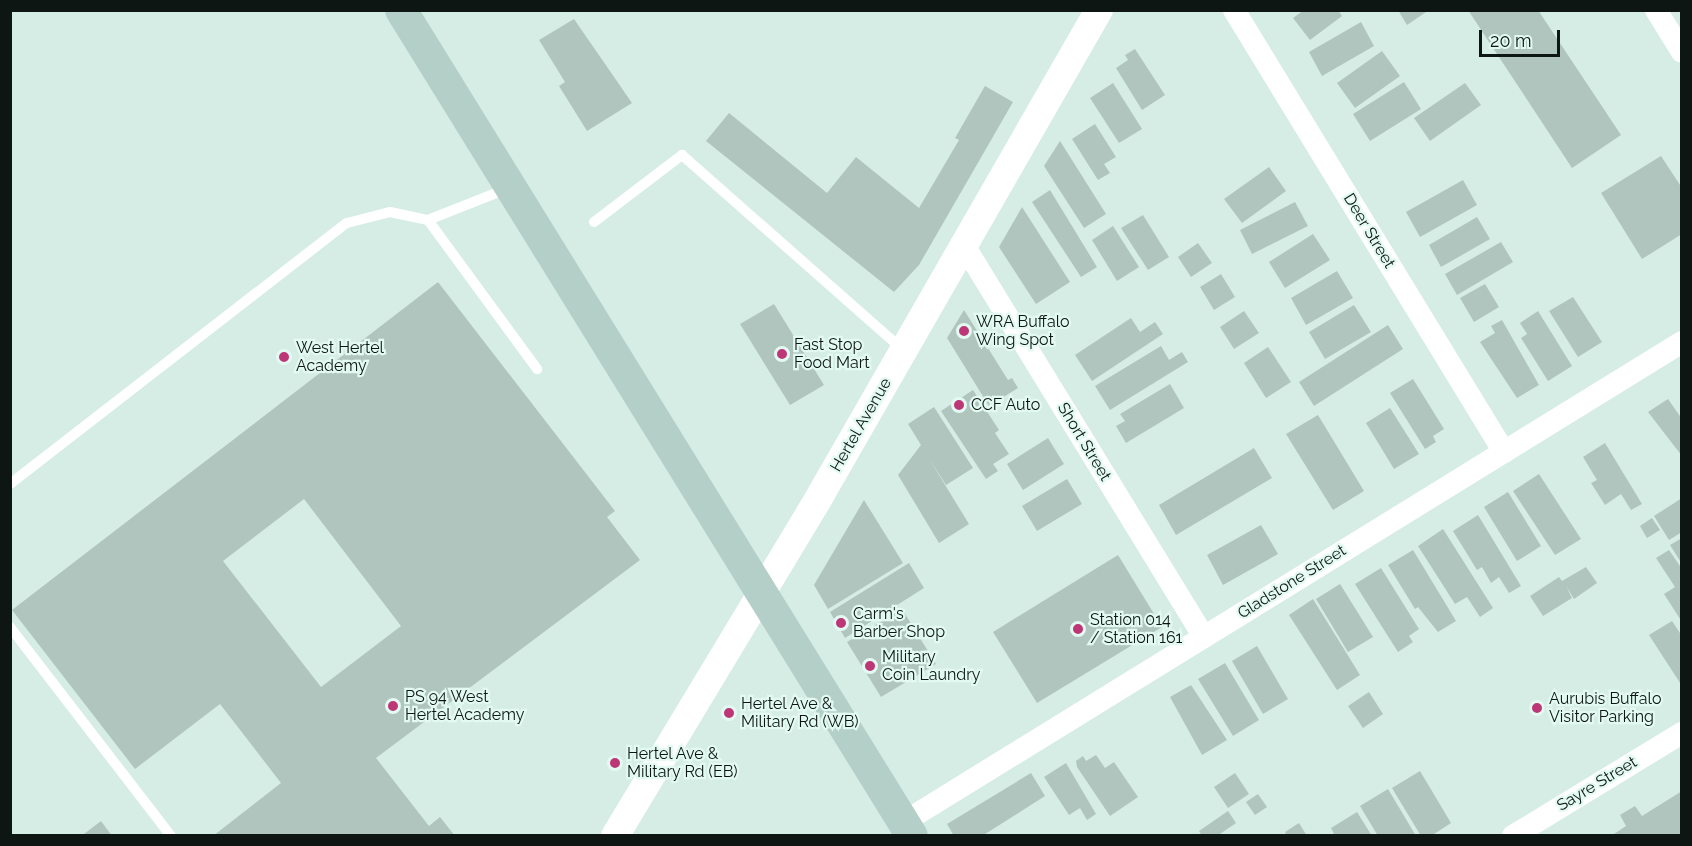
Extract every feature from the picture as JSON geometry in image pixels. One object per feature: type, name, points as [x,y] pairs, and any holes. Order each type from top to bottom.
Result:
[{"type":"main road","points":[[401,10],[761,596],[908,829]]},
{"type":"street","name":"Hertel Avenue","points":[[615,836],[761,596],[965,247],[1100,10]]},
{"type":"street","name":"Deer Street","points":[[1234,10],[1504,452]]},
{"type":"street","points":[[1656,10],[1682,52]]},
{"type":"street","name":"Short Street","points":[[965,247],[1204,637]]},
{"type":"street","name":"Gladstone Street","points":[[908,829],[1204,637],[1682,342]]},
{"type":"street","name":"Sayre Street","points":[[1513,836],[1682,733]]},
{"type":"lane","points":[[594,222],[682,155],[904,352]]},
{"type":"lane","points":[[10,484],[347,223],[390,212],[428,220],[509,187]]},
{"type":"lane","points":[[428,220],[537,369]]},
{"type":"lane","points":[[10,627],[171,836]]},
{"type":"building","points":[[1304,10],[1338,10],[1342,16],[1310,40],[1293,18]]},
{"type":"building","points":[[1398,10],[1429,10],[1407,25]]},
{"type":"building","points":[[1468,10],[1538,10],[1621,135],[1572,168]]},
{"type":"building","points":[[574,19],[632,103],[587,131],[559,86],[565,82],[539,40]]},
{"type":"building","points":[[1361,22],[1374,46],[1322,76],[1309,52]]},
{"type":"building","points":[[1135,49],[1165,95],[1142,110],[1116,68],[1128,60],[1125,55]]},
{"type":"building","points":[[1382,51],[1400,76],[1355,108],[1337,83]]},
{"type":"building","points":[[1404,82],[1421,109],[1370,141],[1353,114]]},
{"type":"building","points":[[1113,83],[1142,129],[1119,143],[1090,98]]},
{"type":"building","points":[[1465,83],[1481,105],[1430,141],[1414,118]]},
{"type":"building","points":[[985,86],[1013,102],[919,265],[894,292],[706,141],[729,113],[827,193],[856,157],[919,208],[959,140],[955,138]]},
{"type":"building","points":[[1095,124],[1116,157],[1104,164],[1110,173],[1098,180],[1072,139]]},
{"type":"building","points":[[1060,141],[1106,214],[1084,228],[1044,166]]},
{"type":"building","points":[[1661,156],[1682,188],[1682,234],[1642,259],[1601,193]]},
{"type":"building","points":[[1269,167],[1286,191],[1242,223],[1224,199]]},
{"type":"building","points":[[1463,180],[1477,205],[1420,237],[1406,212]]},
{"type":"building","points":[[1050,190],[1097,267],[1081,277],[1032,202]]},
{"type":"building","points":[[1295,202],[1308,226],[1252,254],[1240,230]]},
{"type":"building","points":[[1022,207],[1070,282],[1036,304],[999,247]]},
{"type":"building","points":[[1143,215],[1169,257],[1148,270],[1121,228]]},
{"type":"building","points":[[1477,217],[1490,239],[1441,267],[1429,245]]},
{"type":"building","points":[[1113,226],[1139,267],[1117,281],[1092,240]]},
{"type":"building","points":[[1313,234],[1330,260],[1285,288],[1269,262]]},
{"type":"building","points":[[1501,242],[1513,262],[1457,295],[1445,274]]},
{"type":"building","points":[[1198,243],[1212,263],[1191,277],[1178,257]]},
{"type":"building","points":[[1337,271],[1353,298],[1306,325],[1291,298]]},
{"type":"building","points":[[1221,274],[1235,297],[1214,310],[1200,287]]},
{"type":"building","points":[[438,282],[615,511],[607,517],[640,560],[376,758],[429,826],[440,817],[455,836],[213,836],[281,783],[220,704],[135,769],[12,610]],"holes":[[[304,499],[401,626],[321,687],[223,561]]]},
{"type":"building","points":[[1485,284],[1499,307],[1474,322],[1460,298]]},
{"type":"building","points":[[1573,297],[1602,342],[1578,357],[1549,311]]},
{"type":"building","name":"Fast Stop Food Mart","points":[[774,304],[824,385],[790,405],[740,324]]},
{"type":"building","points":[[1354,305],[1371,332],[1325,359],[1309,332]]},
{"type":"building","points":[[964,310],[1008,380],[1012,378],[1018,388],[989,406],[947,338]]},
{"type":"building","points":[[1244,311],[1259,333],[1234,349],[1220,327]]},
{"type":"building","points":[[1538,311],[1572,366],[1548,381],[1521,338],[1527,334],[1520,323]]},
{"type":"building","points":[[1131,318],[1140,332],[1155,322],[1163,334],[1092,381],[1075,355]]},
{"type":"building","points":[[1502,320],[1539,385],[1517,398],[1480,342],[1495,333],[1491,326]]},
{"type":"building","points":[[1388,325],[1403,349],[1314,406],[1299,382]]},
{"type":"building","points":[[1161,346],[1169,360],[1182,352],[1188,362],[1110,410],[1095,386]]},
{"type":"building","points":[[1268,347],[1291,382],[1266,398],[1244,363]]},
{"type":"building","points":[[1413,379],[1444,429],[1433,436],[1436,442],[1425,449],[1390,393]]},
{"type":"building","points":[[1170,384],[1184,408],[1126,443],[1116,426],[1125,421],[1120,414]]},
{"type":"building","points":[[973,390],[999,430],[995,433],[1009,454],[993,464],[998,471],[986,479],[941,411]]},
{"type":"building","points":[[1668,399],[1682,419],[1682,456],[1648,412]]},
{"type":"building","points":[[934,407],[973,468],[946,485],[928,457],[969,524],[939,543],[898,475],[921,445],[908,424]]},
{"type":"building","points":[[1390,408],[1419,454],[1394,469],[1366,423]]},
{"type":"building","points":[[1318,415],[1364,491],[1333,510],[1286,434]]},
{"type":"building","points":[[1048,438],[1064,464],[1023,490],[1007,464]]},
{"type":"building","points":[[1605,443],[1642,504],[1631,510],[1621,494],[1605,505],[1591,483],[1597,480],[1583,457]]},
{"type":"building","points":[[1254,448],[1272,478],[1176,535],[1159,505]]},
{"type":"building","points":[[1539,474],[1581,539],[1555,555],[1513,491]]},
{"type":"building","points":[[1067,479],[1082,504],[1037,531],[1022,506]]},
{"type":"building","points":[[1508,492],[1541,546],[1517,561],[1484,507]]},
{"type":"building","points":[[1682,498],[1682,532],[1669,540],[1654,516]]},
{"type":"building","points":[[864,500],[903,563],[828,609],[814,585]]},
{"type":"building","points":[[1478,515],[1521,586],[1509,593],[1499,577],[1491,583],[1482,567],[1477,570],[1453,531]]},
{"type":"building","points":[[1652,518],[1660,530],[1647,538],[1640,526]]},
{"type":"building","points":[[1261,525],[1278,554],[1223,585],[1207,555]]},
{"type":"building","points":[[1443,529],[1493,608],[1480,617],[1467,597],[1455,604],[1418,546]]},
{"type":"building","points":[[1682,538],[1682,564],[1670,545]]},
{"type":"building","points":[[1413,550],[1456,621],[1438,632],[1418,607],[1415,609],[1388,565]]},
{"type":"building","points":[[1669,550],[1682,569],[1682,622],[1664,594],[1675,587],[1656,558]]},
{"type":"building","name":"Station 014 / Station 161","points":[[1118,555],[1162,627],[1037,703],[993,632]]},
{"type":"building","points":[[909,563],[924,588],[845,638],[830,612]]},
{"type":"building","points":[[1586,567],[1597,583],[1574,599],[1566,586],[1572,598],[1543,616],[1530,596],[1559,577],[1562,581]]},
{"type":"building","points":[[1381,568],[1419,629],[1409,636],[1413,642],[1398,652],[1355,584]]},
{"type":"building","points":[[1340,584],[1373,637],[1348,652],[1316,599]]},
{"type":"building","points":[[1313,599],[1360,675],[1337,690],[1289,615]]},
{"type":"building","points":[[902,609],[936,664],[881,697],[847,642]]},
{"type":"building","points":[[1672,621],[1682,636],[1682,686],[1649,635]]},
{"type":"building","points":[[1257,646],[1288,699],[1263,714],[1232,661]]},
{"type":"building","points":[[1225,663],[1259,720],[1233,736],[1198,679]]},
{"type":"building","points":[[1191,685],[1227,740],[1202,755],[1170,697]]},
{"type":"building","points":[[1369,692],[1383,714],[1363,728],[1348,706]]},
{"type":"building","points":[[1096,755],[1105,768],[1114,762],[1138,797],[1110,816],[1077,767],[1076,761],[1083,756],[1086,761]]},
{"type":"building","points":[[1066,763],[1096,814],[1087,820],[1080,808],[1069,815],[1044,777]]},
{"type":"building","points":[[1420,771],[1451,823],[1431,836],[1421,836],[1392,788]]},
{"type":"building","points":[[1031,773],[1045,796],[982,836],[954,836],[947,824]]},
{"type":"building","points":[[1235,773],[1249,794],[1228,808],[1214,787]]},
{"type":"building","points":[[1388,789],[1416,836],[1378,836],[1360,806]]},
{"type":"building","points":[[1682,791],[1682,836],[1611,836],[1626,826],[1620,815],[1635,806],[1642,816]]},
{"type":"building","points":[[1258,794],[1267,807],[1255,815],[1246,802]]},
{"type":"building","points":[[1228,811],[1236,823],[1217,836],[1202,836],[1199,831]]},
{"type":"building","points":[[1357,812],[1372,836],[1335,836],[1331,828]]},
{"type":"building","points":[[101,821],[112,836],[85,836],[84,834]]},
{"type":"building","points":[[1299,823],[1307,836],[1287,836],[1285,832]]},
{"type":"place","name":"WRA Buffalo Wing Spot","points":[[964,331]]},
{"type":"place","name":"Fast Stop Food Mart","points":[[782,354]]},
{"type":"place","name":"West Hertel Academy","points":[[284,357]]},
{"type":"place","name":"CCF Auto","points":[[959,405]]},
{"type":"place","name":"Carm's Barber Shop","points":[[841,623]]},
{"type":"place","name":"Station 014 / Station 161","points":[[1078,629]]},
{"type":"place","name":"Military Coin Laundry","points":[[870,666]]},
{"type":"place","name":"PS 94 West Hertel Academy","points":[[393,706]]},
{"type":"place","name":"Aurubis Buffalo Visitor Parking","points":[[1537,708]]},
{"type":"place","name":"Hertel Ave & Military Rd (WB)","points":[[729,713]]},
{"type":"place","name":"Hertel Ave & Military Rd (EB)","points":[[615,763]]}]
